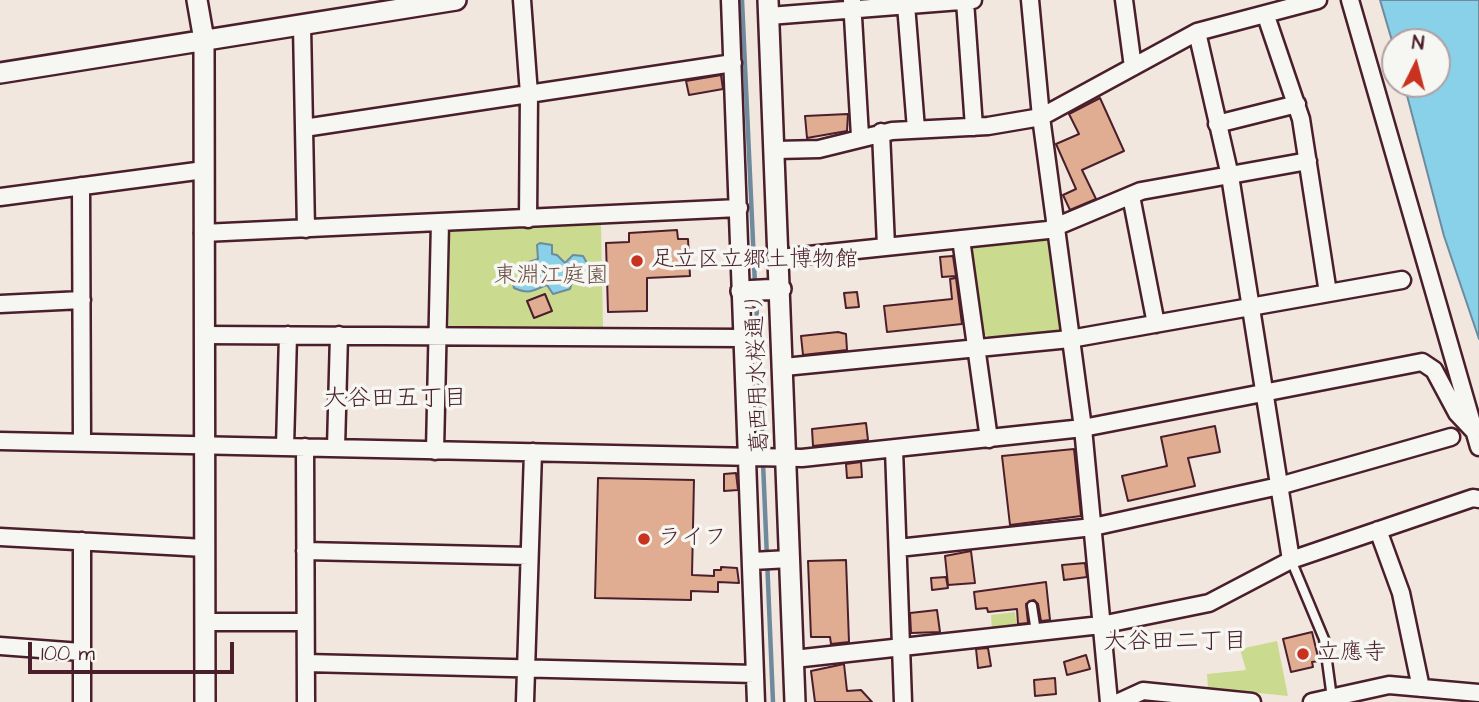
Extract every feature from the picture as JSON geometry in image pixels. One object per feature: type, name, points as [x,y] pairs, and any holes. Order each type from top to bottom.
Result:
[{"type":"street","points":[[197,0],[204,40],[205,702]]},
{"type":"street","points":[[0,73],[302,26],[379,6],[456,0]]},
{"type":"street","points":[[522,0],[529,94],[528,219]]},
{"type":"street","points":[[730,0],[742,338],[754,561],[756,702]]},
{"type":"street","points":[[768,8],[906,5],[973,0]]},
{"type":"street","points":[[1030,0],[1041,117],[1083,428],[1109,702]]},
{"type":"street","points":[[1124,0],[1133,67]]},
{"type":"street","points":[[776,150],[819,149],[881,132],[974,127],[1041,117],[1197,32],[1266,16],[1318,0]]},
{"type":"street","points":[[1350,0],[1479,447]]},
{"type":"street","points":[[965,1],[974,127]]},
{"type":"street","points":[[853,5],[860,136]]},
{"type":"street","points":[[906,5],[916,129]]},
{"type":"street","name":"葛西用水桜通り","points":[[768,8],[780,258],[774,289],[784,368],[781,458],[795,702]]},
{"type":"street","points":[[1266,16],[1297,104],[1328,293]]},
{"type":"street","points":[[302,26],[306,229]]},
{"type":"street","points":[[1197,32],[1230,176],[1291,560]]},
{"type":"street","points":[[304,128],[733,63]]},
{"type":"street","points":[[1217,124],[1297,104]]},
{"type":"street","points":[[881,132],[886,246]]},
{"type":"street","points":[[780,258],[1056,228],[1142,191],[1308,161]]},
{"type":"street","points":[[0,197],[204,170]]},
{"type":"street","points":[[81,186],[82,442]]},
{"type":"street","points":[[1131,196],[1156,324]]},
{"type":"street","points":[[203,233],[738,208]]},
{"type":"street","points":[[435,451],[440,222]]},
{"type":"street","points":[[961,239],[989,439]]},
{"type":"street","points":[[784,368],[1070,339],[1402,280]]},
{"type":"street","points":[[741,291],[774,289]]},
{"type":"street","points":[[0,304],[82,300]]},
{"type":"street","points":[[204,335],[742,338]]},
{"type":"street","points":[[285,447],[288,335]]},
{"type":"street","points":[[336,448],[339,335]]},
{"type":"street","points":[[0,441],[781,458],[894,449],[1083,428],[1422,362],[1434,370],[1457,413],[1474,430]]},
{"type":"street","points":[[898,548],[1093,527],[1279,486],[1451,437]]},
{"type":"street","points":[[305,447],[306,702]]},
{"type":"street","points":[[894,449],[903,702]]},
{"type":"street","points":[[526,702],[533,452]]},
{"type":"street","points":[[794,659],[1101,625],[1219,599],[1291,560],[1472,498],[1479,499]]},
{"type":"street","points":[[1378,530],[1401,593],[1425,693]]},
{"type":"street","points":[[0,537],[205,548]]},
{"type":"street","points":[[82,541],[82,702]]},
{"type":"street","points":[[305,551],[529,556]]},
{"type":"street","points":[[754,561],[785,559]]},
{"type":"street","points":[[205,622],[305,622]]},
{"type":"street","points":[[0,646],[82,652]]},
{"type":"street","points":[[306,663],[755,674]]},
{"type":"street","points":[[1312,702],[1389,685],[1425,693],[1479,692]]},
{"type":"street","points":[[1119,702],[1143,691],[1188,698],[1252,702]]},
{"type":"lane","points":[[1291,560],[1324,639],[1332,698]]},
{"type":"lane","points":[[1032,606],[1036,632]]},
{"type":"green space","name":"東淵江庭園","points":[[601,224],[603,327],[449,326],[450,231]]},
{"type":"green space","points":[[1049,237],[1061,326],[1058,331],[990,338],[983,333],[972,249],[976,245]]},
{"type":"green space","points":[[1015,612],[1017,628],[992,631],[991,615]]},
{"type":"green space","points":[[1277,641],[1288,696],[1208,688],[1207,674],[1246,670],[1240,649]]},
{"type":"water","points":[[1380,0],[1479,0],[1479,339],[1444,236],[1408,98],[1451,98],[1451,28],[1388,28]]},
{"type":"water","points":[[537,245],[552,245],[552,254],[565,263],[573,255],[583,256],[587,263],[586,276],[573,279],[570,289],[553,294],[547,285],[528,291],[514,288],[513,283],[523,272],[523,264],[538,259]]},
{"type":"building","points":[[721,75],[723,89],[689,95],[686,81]]},
{"type":"building","points":[[1100,98],[1124,151],[1082,170],[1096,199],[1070,210],[1063,195],[1076,189],[1056,144],[1079,134],[1069,114]]},
{"type":"building","points":[[848,114],[847,131],[807,138],[805,116]]},
{"type":"building","points":[[677,230],[678,239],[688,239],[690,276],[647,278],[647,311],[608,312],[606,243],[629,242],[629,233]]},
{"type":"building","points":[[953,256],[956,276],[942,277],[940,257]]},
{"type":"building","points":[[956,278],[962,324],[887,332],[884,306],[952,299],[950,279]]},
{"type":"building","points":[[857,292],[859,307],[846,308],[844,293]]},
{"type":"building","points":[[545,294],[552,311],[534,318],[527,301]]},
{"type":"building","points":[[838,332],[846,334],[847,350],[803,355],[801,336]]},
{"type":"building","points":[[866,423],[868,440],[813,446],[812,429]]},
{"type":"building","points":[[1215,426],[1220,452],[1188,458],[1195,486],[1128,501],[1122,476],[1167,466],[1161,437]]},
{"type":"building","points":[[1074,449],[1081,516],[1010,525],[1002,456]]},
{"type":"building","points":[[861,462],[862,477],[847,478],[846,464]]},
{"type":"building","points":[[736,473],[738,490],[724,491],[724,474]]},
{"type":"building","name":"ライフ","points":[[598,478],[694,480],[692,575],[714,576],[714,570],[721,570],[721,567],[737,568],[739,583],[718,582],[718,592],[691,591],[691,600],[595,598]]},
{"type":"building","points":[[971,551],[975,583],[948,585],[945,556]]},
{"type":"building","points":[[846,560],[849,642],[831,644],[830,637],[811,637],[808,561]]},
{"type":"building","points":[[1085,563],[1087,577],[1064,580],[1062,565]]},
{"type":"building","points":[[946,577],[948,588],[932,590],[931,578]]},
{"type":"building","points":[[1046,582],[1050,620],[1041,621],[1038,604],[1034,600],[1026,604],[1028,623],[1018,624],[1017,609],[988,612],[987,608],[976,609],[974,592]]},
{"type":"building","points":[[937,610],[940,632],[911,633],[910,613]]},
{"type":"building","points":[[1312,632],[1319,661],[1312,662],[1313,667],[1291,672],[1283,639]]},
{"type":"building","points":[[988,648],[991,666],[978,668],[976,649]]},
{"type":"building","points":[[1086,655],[1090,669],[1067,675],[1064,662]]},
{"type":"building","points":[[844,664],[847,691],[861,690],[872,702],[815,702],[811,671]]},
{"type":"building","points":[[1055,678],[1056,694],[1035,696],[1034,680]]},
{"type":"waterway","points":[[742,0],[755,285]]},
{"type":"waterway","points":[[756,297],[763,453]]},
{"type":"waterway","points":[[763,462],[773,702]]},
{"type":"place","name":"足立区立郷土博物館","points":[[637,261]]},
{"type":"place","name":"ライフ","points":[[644,539]]},
{"type":"place","name":"立應寺","points":[[1303,654]]},
{"type":"district","name":"大谷田五丁目","points":[[395,400]]},
{"type":"district","name":"大谷田二丁目","points":[[1175,643]]}]
